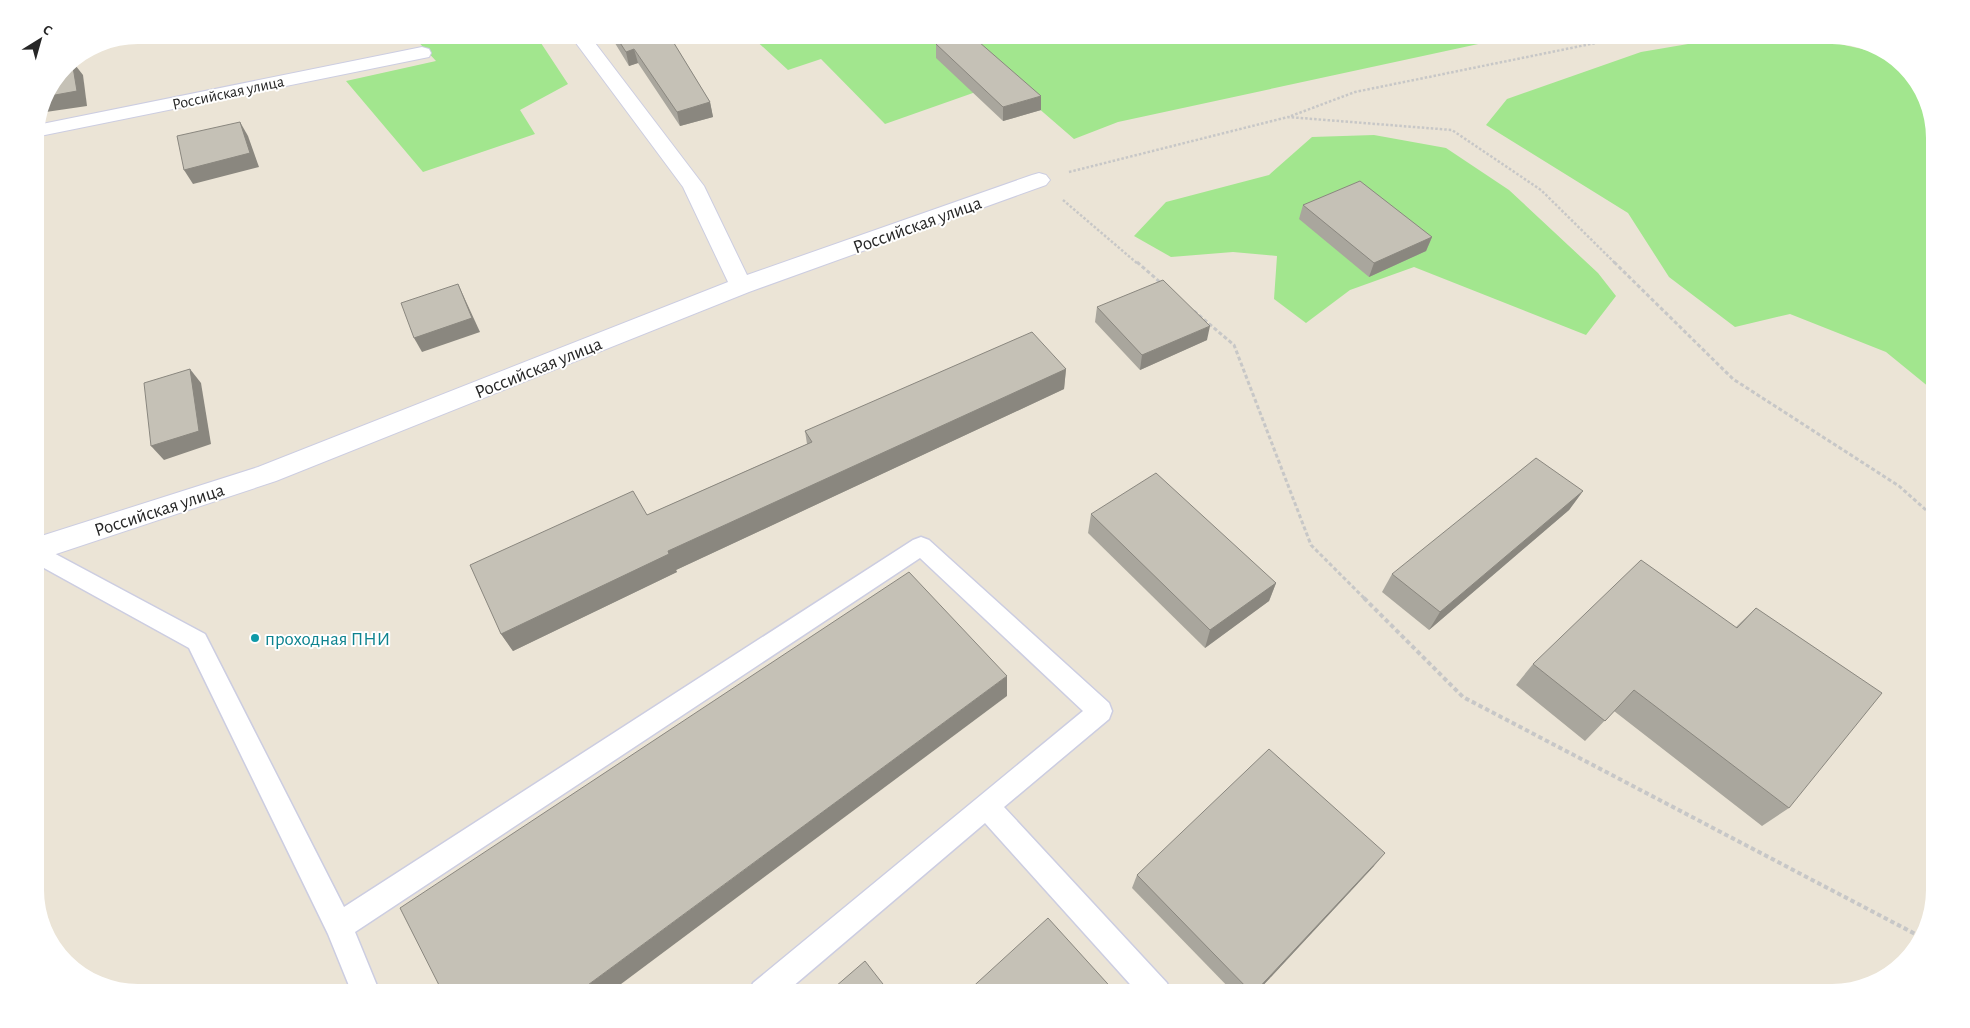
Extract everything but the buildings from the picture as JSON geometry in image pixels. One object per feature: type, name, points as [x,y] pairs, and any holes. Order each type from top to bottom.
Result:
[{"type":"street","points":[[586,44],[693,186],[741,286]]},
{"type":"street","name":"Российская улица","points":[[44,129],[422,53]]},
{"type":"street","name":"Российская улица","points":[[44,548],[267,474],[741,286],[1039,180]]},
{"type":"lane","points":[[339,926],[922,546],[1100,710],[774,984]]},
{"type":"lane","points":[[44,556],[197,641],[339,926],[362,984]]},
{"type":"lane","points":[[986,806],[1149,984]]},
{"type":"path","points":[[1039,180],[1288,117],[1354,92],[1591,44]]},
{"type":"path","points":[[1288,117],[1452,130],[1541,190],[1733,379],[1899,486],[1926,510]]},
{"type":"path","points":[[1039,180],[1167,288]]},
{"type":"path","points":[[1189,307],[1234,345],[1311,544],[1463,697],[1916,934]]},
{"type":"green space","points":[[420,44],[542,44],[568,84],[520,110],[535,134],[423,172],[346,81],[436,61]]},
{"type":"green space","points":[[760,44],[1478,44],[1118,122],[1074,139],[1007,81],[885,124],[821,59],[788,70]]},
{"type":"green space","points":[[1688,44],[1838,44],[1874,53],[1903,76],[1917,96],[1926,132],[1926,385],[1886,352],[1790,314],[1735,327],[1669,277],[1628,213],[1486,125],[1507,99],[1641,52]]},
{"type":"green space","points":[[1374,135],[1446,148],[1509,190],[1598,273],[1616,296],[1586,335],[1414,267],[1350,290],[1306,323],[1274,299],[1277,256],[1233,252],[1171,257],[1134,236],[1166,202],[1269,175],[1312,137]]},
{"type":"place","name":"проходная ПНИ","points":[[255,638]]}]
